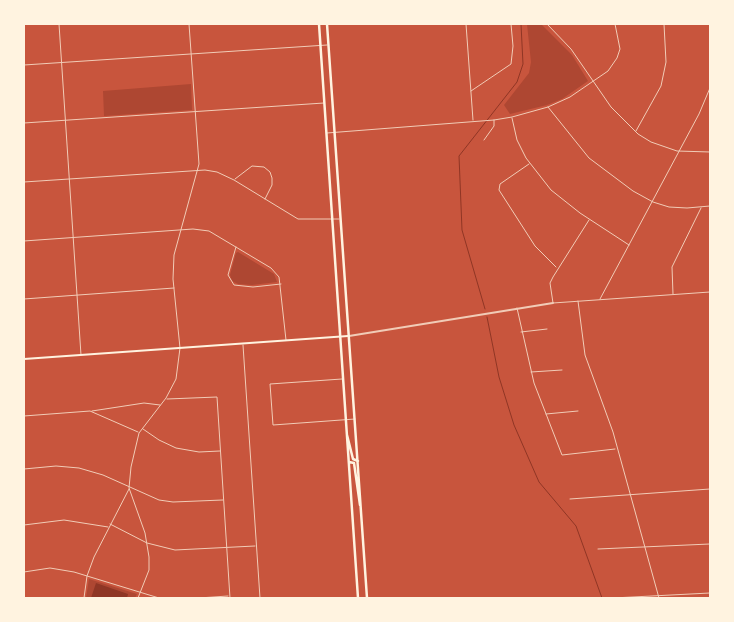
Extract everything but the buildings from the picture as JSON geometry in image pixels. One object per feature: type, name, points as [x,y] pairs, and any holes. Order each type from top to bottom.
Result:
[{"type":"main road","points":[[319,24],[358,598]]},
{"type":"main road","points":[[327,24],[367,598]]},
{"type":"main road","points":[[24,359],[349,336]]},
{"type":"main road","points":[[347,435],[351,442],[353,459],[358,461]]},
{"type":"main road","points":[[349,462],[354,463],[358,501],[361,507]]},
{"type":"street","points":[[59,24],[82,355]]},
{"type":"street","points":[[84,598],[87,576],[110,524],[129,488],[132,457],[139,433],[166,398],[176,379],[180,348],[174,288],[174,255],[199,164],[189,24]]},
{"type":"street","points":[[466,24],[473,121]]},
{"type":"street","points":[[471,91],[511,64],[513,46],[511,24]]},
{"type":"street","points":[[547,24],[571,49],[610,107],[636,132],[651,142],[677,151],[710,152]]},
{"type":"street","points":[[326,133],[512,118],[548,107],[570,97],[608,71],[617,58],[620,49],[615,24]]},
{"type":"street","points":[[636,132],[661,86],[666,62],[664,24]]},
{"type":"street","points":[[24,65],[328,45]]},
{"type":"street","points":[[600,300],[653,202],[677,151],[699,114],[710,88]]},
{"type":"street","points":[[24,124],[324,103]]},
{"type":"street","points":[[548,107],[589,158],[607,174],[653,202],[677,208],[710,206]]},
{"type":"street","points":[[512,118],[517,140],[530,163],[551,190],[590,220],[630,245]]},
{"type":"street","points":[[484,140],[494,126],[494,120]]},
{"type":"street","points":[[530,163],[500,184],[499,190],[535,246],[558,268]]},
{"type":"street","points":[[234,180],[252,166],[264,167],[270,172],[272,178],[272,185],[265,199]]},
{"type":"street","points":[[24,182],[197,171],[217,172],[234,180],[298,219],[340,219]]},
{"type":"street","points":[[673,294],[672,266],[701,207]]},
{"type":"street","points":[[553,303],[550,283],[590,220]]},
{"type":"street","points":[[24,241],[180,230],[209,231],[236,246],[275,272],[281,284],[286,341]]},
{"type":"street","points":[[236,246],[228,275],[234,285],[253,287],[281,284]]},
{"type":"street","points":[[24,299],[174,288]]},
{"type":"street","points":[[349,336],[553,303],[710,292]]},
{"type":"street","points":[[578,301],[585,355],[613,432],[629,496],[659,597]]},
{"type":"street","points":[[516,308],[531,372],[545,414],[562,455],[616,449]]},
{"type":"street","points":[[521,332],[547,329]]},
{"type":"street","points":[[243,344],[260,598]]},
{"type":"street","points":[[531,372],[562,370]]},
{"type":"street","points":[[343,379],[270,384],[272,425],[355,419]]},
{"type":"street","points":[[166,398],[216,396],[230,597],[199,598]]},
{"type":"street","points":[[24,416],[90,411],[144,403],[161,405]]},
{"type":"street","points":[[90,411],[139,433]]},
{"type":"street","points":[[545,414],[578,411]]},
{"type":"street","points":[[142,429],[176,448],[199,452],[220,451]]},
{"type":"street","points":[[24,469],[56,466],[79,468],[103,475],[159,500],[173,502],[223,500]]},
{"type":"street","points":[[129,488],[147,543],[148,570],[138,598]]},
{"type":"street","points":[[570,499],[710,489]]},
{"type":"street","points":[[24,526],[64,520],[109,527]]},
{"type":"street","points":[[110,524],[147,543],[175,550],[256,546]]},
{"type":"street","points":[[598,549],[710,544]]},
{"type":"street","points":[[24,572],[50,568],[87,576],[159,598]]},
{"type":"street","points":[[613,598],[710,593]]},
{"type":"shaded area","points":[[527,24],[541,24],[572,55],[588,81],[562,99],[547,105],[510,114],[504,105],[529,73],[531,62]]},
{"type":"shaded area","points":[[191,84],[192,110],[104,116],[103,91]]},
{"type":"shaded area","points":[[238,252],[274,274],[277,282],[252,285],[238,284],[232,281],[230,275],[236,253]]},
{"type":"shaded area","points":[[89,579],[137,594],[135,598],[86,598]]},
{"type":"shaded area","points":[[96,583],[128,594],[127,598],[91,598]]},
{"type":"waterway","points":[[485,309],[462,230],[459,156],[517,82],[523,64],[521,24]]},
{"type":"waterway","points":[[487,317],[499,377],[514,425],[539,482],[576,526],[602,598]]}]
